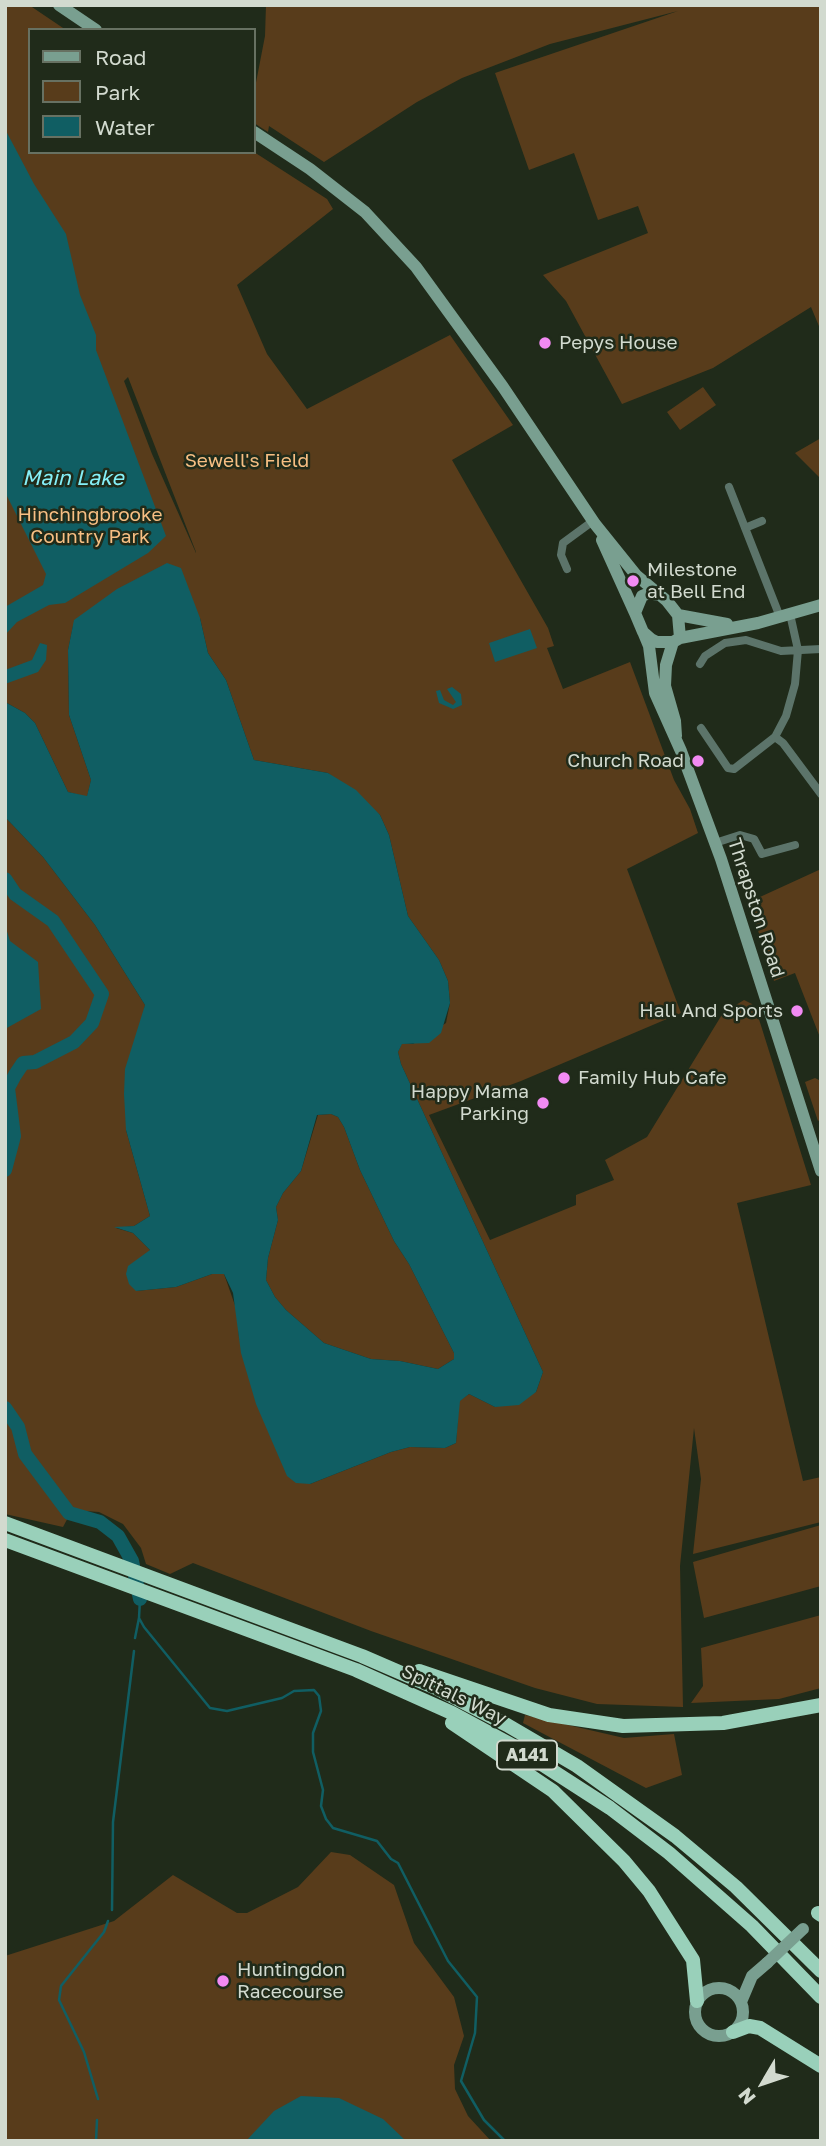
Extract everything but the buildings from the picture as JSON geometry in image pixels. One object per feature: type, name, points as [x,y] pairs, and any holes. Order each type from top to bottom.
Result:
[{"type":"highway","name":"Spittals Way","points":[[5,1523],[324,1642],[460,1700],[577,1766],[643,1811],[706,1861],[766,1915],[821,1971]]},
{"type":"highway","name":"Spittals Way","points":[[5,1540],[356,1670],[484,1730],[610,1808],[725,1900],[821,1997]]},
{"type":"highway","points":[[324,1642],[376,1654],[549,1715],[623,1727],[723,1723],[821,1705]]},
{"type":"highway","points":[[356,1670],[489,1746],[553,1791],[601,1836],[649,1891],[685,1945],[693,1960],[697,2001]]},
{"type":"highway","points":[[733,2032],[749,2026],[760,2028],[821,2066]]},
{"type":"main road","points":[[59,5],[93,28]]},
{"type":"main road","points":[[256,133],[310,169],[365,212],[388,235],[444,301],[594,523],[636,575],[678,615],[737,625]]},
{"type":"main road","name":"Thrapston Road","points":[[594,523],[649,646],[655,693],[667,724],[676,738],[715,843],[821,1171]]},
{"type":"main road","points":[[635,613],[642,596],[649,593],[659,595]]},
{"type":"main road","points":[[643,632],[657,642],[676,640],[821,605]]},
{"type":"main road","name":"Thrapston Road","points":[[676,738],[675,721],[665,686],[666,665],[676,640],[678,615]]},
{"type":"main road","points":[[752,1976],[741,2002],[743,2017],[733,2032],[723,2036],[711,2035],[701,2028],[695,2011],[697,2001],[714,1989],[727,1989],[752,1976],[820,1913]]},
{"type":"main road","points":[[727,1989],[741,2002]]},
{"type":"street","points":[[701,728],[728,768],[734,769],[775,737],[786,716],[795,684],[798,650],[729,487]]},
{"type":"street","points":[[745,528],[762,521]]},
{"type":"street","points":[[567,569],[561,555],[563,543],[594,523]]},
{"type":"street","points":[[700,664],[705,656],[725,643],[746,640],[781,651],[821,649]]},
{"type":"street","points":[[775,737],[783,743],[821,794]]},
{"type":"street","points":[[715,843],[740,835],[754,839],[762,854],[795,845]]},
{"type":"green space","points":[[5,5],[29,5],[63,28],[28,28],[28,154],[256,153],[327,199],[333,209],[237,285],[267,354],[307,409],[450,335],[513,425],[452,460],[548,628],[554,646],[547,648],[563,689],[630,662],[674,780],[690,809],[698,833],[627,869],[681,1013],[521,1081],[429,1115],[490,1240],[576,1205],[576,1195],[614,1180],[605,1160],[647,1137],[723,1013],[744,1000],[752,1004],[758,1016],[811,1185],[737,1203],[803,1481],[821,1477],[821,1522],[693,1554],[701,1479],[694,1428],[680,1566],[683,1707],[597,1704],[535,1688],[371,1631],[193,1563],[170,1574],[146,1564],[141,1548],[123,1524],[99,1512],[72,1510],[63,1527],[5,1514],[5,817],[43,857],[95,925],[145,1005],[126,1130],[150,1216],[134,1226],[116,1228],[133,1233],[150,1250],[136,1291],[176,1287],[212,1274],[224,1274],[237,1311],[239,1338],[310,1484],[391,1452],[410,1447],[445,1448],[456,1443],[459,1401],[469,1394],[495,1407],[536,1392],[543,1372],[401,1064],[398,1052],[402,1043],[413,1044],[446,1023],[450,1003],[448,981],[439,960],[408,916],[389,835],[380,815],[328,773],[254,760],[226,680],[208,653],[200,618],[73,626],[68,650],[69,715],[91,780],[87,797],[68,792],[35,723],[25,713],[5,702]],"holes":[[[128,377],[196,553],[152,454],[124,381]]]},
{"type":"green space","points":[[266,5],[821,5],[821,331],[811,307],[713,368],[622,404],[566,301],[543,275],[648,233],[638,206],[598,220],[574,153],[529,170],[495,73],[678,11],[550,44],[462,78],[417,102],[324,162],[269,126],[268,132],[256,124],[256,83],[265,36]]},
{"type":"green space","points":[[703,387],[716,405],[680,430],[667,412]]},
{"type":"green space","points":[[821,438],[821,479],[795,453]]},
{"type":"green space","points":[[821,869],[821,1040],[795,973],[774,981],[749,902]]},
{"type":"green space","points":[[815,1078],[821,1081],[821,1119],[818,1121],[805,1082]]},
{"type":"green space","points":[[331,1114],[338,1117],[344,1127],[360,1170],[394,1241],[409,1264],[454,1353],[454,1359],[438,1369],[400,1361],[371,1359],[324,1343],[286,1310],[266,1280],[268,1258],[278,1220],[276,1207],[283,1193],[301,1171],[318,1115]]},
{"type":"green space","points":[[821,1525],[821,1586],[704,1618],[693,1562]]},
{"type":"green space","points":[[821,1615],[821,1688],[779,1699],[691,1703],[703,1686],[701,1648]]},
{"type":"green space","points":[[525,1715],[624,1738],[674,1734],[682,1775],[646,1788],[523,1723]]},
{"type":"green space","name":"Huntingdon Racecourse","points":[[331,1852],[350,1855],[394,1885],[414,1943],[454,1997],[464,2036],[454,2065],[455,2089],[468,2116],[491,2141],[5,2141],[5,1956],[114,1921],[173,1875],[237,1913],[247,1913],[298,1887]]},
{"type":"water","name":"Main Lake","points":[[5,129],[34,184],[66,234],[80,295],[96,335],[96,350],[166,536],[148,553],[65,603],[49,605],[17,622],[5,635],[5,607],[43,585],[46,574],[5,492]]},
{"type":"water","points":[[167,563],[181,568],[200,618],[208,653],[226,680],[254,760],[328,773],[356,790],[380,815],[389,835],[408,916],[439,960],[448,981],[450,1003],[441,1033],[429,1043],[402,1044],[398,1052],[401,1064],[543,1372],[536,1392],[519,1405],[495,1407],[469,1394],[460,1401],[456,1443],[445,1448],[410,1447],[310,1484],[296,1483],[287,1476],[256,1404],[241,1353],[233,1293],[224,1274],[212,1274],[176,1287],[136,1291],[129,1284],[126,1274],[128,1266],[150,1250],[133,1233],[114,1227],[134,1226],[150,1216],[126,1130],[124,1094],[125,1069],[145,1005],[95,925],[43,857],[5,817],[5,702],[25,713],[35,723],[68,792],[87,796],[91,780],[69,715],[68,650],[74,620],[117,589]],"holes":[[[331,1114],[338,1117],[394,1241],[409,1264],[454,1353],[454,1359],[438,1369],[400,1361],[371,1359],[324,1343],[286,1310],[266,1280],[268,1258],[278,1220],[276,1207],[283,1193],[301,1171],[317,1115]]]},
{"type":"water","points":[[530,629],[537,648],[495,662],[489,643]]},
{"type":"water","points":[[40,643],[47,645],[46,660],[38,672],[5,684],[5,670],[32,660]]},
{"type":"water","points":[[452,687],[461,694],[462,705],[453,709],[439,703],[436,691],[440,690],[444,700],[453,705],[456,702],[447,689]]},
{"type":"water","points":[[5,925],[10,941],[38,962],[41,1009],[5,1029]]},
{"type":"water","points":[[301,2096],[339,2098],[383,2119],[406,2141],[246,2141],[274,2111]]},
{"type":"waterway","points":[[5,879],[15,894],[53,921],[102,994],[92,1023],[74,1042],[35,1062],[23,1063],[15,1075],[8,1088],[14,1136],[5,1170]]},
{"type":"waterway","points":[[5,1408],[18,1427],[25,1454],[69,1513],[100,1522],[118,1536],[132,1561],[140,1599]]},
{"type":"waterway","points":[[140,1599],[139,1618],[144,1627],[210,1708],[227,1711],[282,1698],[294,1691],[314,1690],[319,1696],[321,1711],[313,1733],[313,1752],[323,1790],[321,1806],[326,1819],[333,1828],[377,1841],[391,1859],[398,1863],[448,1961],[477,1997],[475,2033],[461,2081],[484,2120],[505,2141]]},
{"type":"waterway","points":[[135,1638],[139,1618]]},
{"type":"waterway","points":[[112,1910],[113,1822],[134,1651]]},
{"type":"waterway","points":[[98,2099],[84,2052],[59,2000],[61,1986],[104,1932],[108,1921]]},
{"type":"waterway","points":[[96,2141],[97,2120]]},
{"type":"place","name":"Pepys House","points":[[545,343]]},
{"type":"place","name":"Milestone at Bell End","points":[[633,581]]},
{"type":"place","name":"Church Road","points":[[698,761]]},
{"type":"place","name":"Hall And Sports","points":[[797,1011]]},
{"type":"place","name":"Family Hub Cafe","points":[[564,1078]]},
{"type":"place","name":"Happy Mama Parking","points":[[543,1103]]},
{"type":"place","name":"Huntingdon Racecourse","points":[[223,1981]]},
{"type":"park label","name":"Sewell's Field","points":[[247,461]]},
{"type":"park label","name":"Hinchingbrooke Country Park","points":[[90,526]]}]
